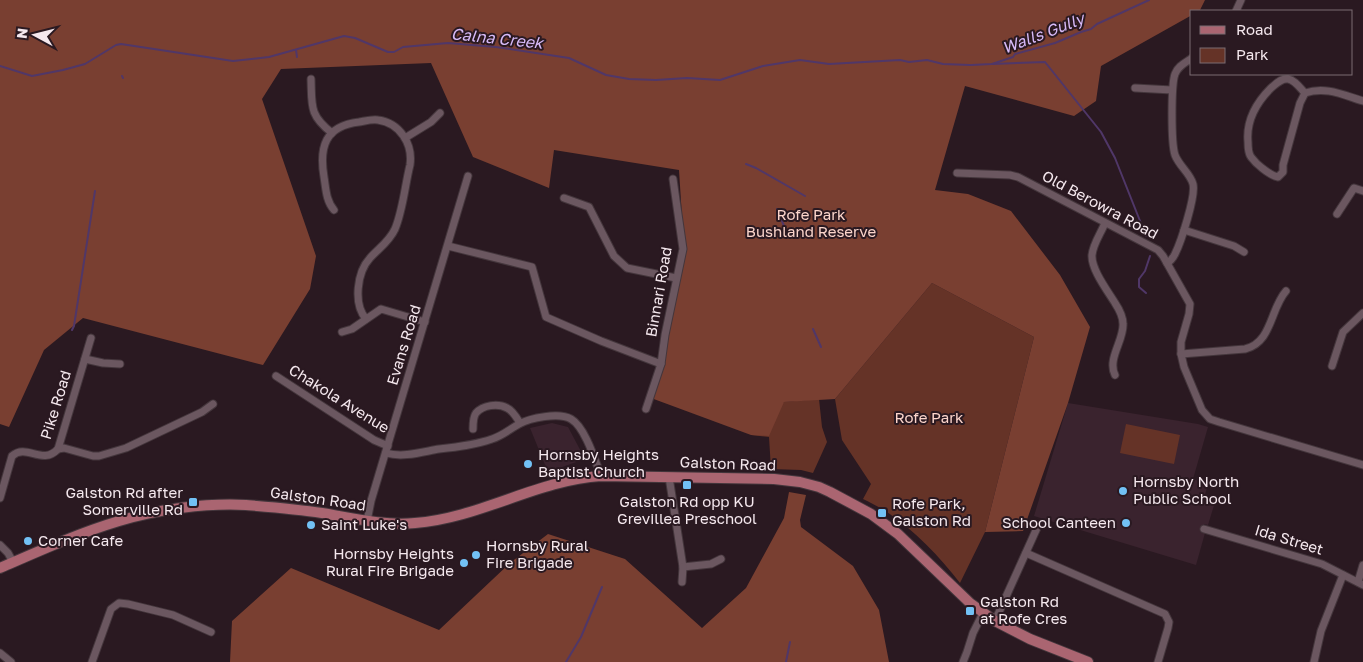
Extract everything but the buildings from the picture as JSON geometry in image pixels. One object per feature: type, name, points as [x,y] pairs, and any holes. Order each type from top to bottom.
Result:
[{"type":"main road","name":"Galston Road","points":[[0,568],[117,521],[184,508],[245,505],[312,512],[391,524],[412,524],[457,516],[560,482],[582,477],[747,478],[788,481],[812,485],[830,492],[872,514],[918,553],[954,588],[995,621],[1030,639],[1088,662]]},
{"type":"street","points":[[1168,263],[1175,254],[1194,194],[1191,178],[1179,162],[1173,148],[1172,90],[1176,72],[1190,59]]},
{"type":"street","points":[[311,79],[312,106],[315,115],[320,124],[332,133]]},
{"type":"street","points":[[1305,93],[1296,83],[1288,79],[1278,81],[1257,105],[1250,120],[1247,137],[1251,158],[1276,177],[1281,176],[1282,165],[1300,103],[1305,93],[1314,90],[1326,90],[1363,101]]},
{"type":"street","points":[[1135,88],[1172,90]]},
{"type":"street","points":[[405,138],[431,122],[440,113]]},
{"type":"street","points":[[334,210],[327,198],[322,163],[325,146],[332,133],[347,124],[375,120],[392,125],[405,138],[409,146],[411,160],[395,229],[388,242],[367,261],[363,268],[358,295],[362,314],[366,319]]},
{"type":"street","name":"Old Berowra Road","points":[[957,173],[1018,177],[1158,250],[1168,263],[1190,304],[1181,342],[1181,354],[1184,367],[1202,410],[1210,419],[1363,464]]},
{"type":"street","name":"Evans Road","points":[[367,520],[371,501],[468,176]]},
{"type":"street","name":"Binnari Road","points":[[646,409],[661,364],[665,335],[683,249],[673,179]]},
{"type":"street","points":[[1337,214],[1354,188],[1363,191]]},
{"type":"street","points":[[564,198],[589,207],[614,256],[627,268],[676,278]]},
{"type":"street","points":[[1105,223],[1095,243],[1092,259],[1095,269],[1120,312],[1123,321],[1123,328],[1112,365],[1115,375]]},
{"type":"street","points":[[1184,230],[1234,246],[1244,252]]},
{"type":"street","points":[[448,246],[532,268],[546,317],[661,364]]},
{"type":"street","points":[[1181,354],[1245,349],[1255,346],[1265,336],[1277,304],[1286,291]]},
{"type":"street","points":[[342,332],[352,329],[377,311],[383,309],[425,322]]},
{"type":"street","points":[[1332,366],[1343,332],[1363,313]]},
{"type":"street","name":"Pike Road","points":[[0,498],[14,454],[22,451],[44,456],[52,454],[58,449],[91,338]]},
{"type":"street","points":[[85,359],[120,364]]},
{"type":"street","points":[[82,367],[103,363]]},
{"type":"street","name":"Chakola Avenue","points":[[276,376],[387,450]]},
{"type":"street","points":[[58,449],[64,448],[93,456],[106,454],[126,448],[202,412],[214,404]]},
{"type":"street","points":[[473,428],[476,413],[494,405],[508,408],[520,423]]},
{"type":"street","points":[[387,450],[401,455],[481,443],[494,439],[520,423],[540,417],[557,416],[570,418],[578,424],[591,447],[601,476]]},
{"type":"street","points":[[669,477],[683,567],[682,582]]},
{"type":"street","points":[[995,621],[1037,528]]},
{"type":"street","name":"Ida Street","points":[[1204,529],[1322,564],[1360,583]]},
{"type":"street","points":[[0,545],[12,562]]},
{"type":"street","points":[[1026,553],[1165,614],[1169,622],[1158,662]]},
{"type":"street","points":[[683,567],[711,564],[721,559]]},
{"type":"street","points":[[1360,583],[1363,565]]},
{"type":"street","points":[[1314,662],[1321,631],[1343,575]]},
{"type":"street","points":[[92,662],[111,609],[119,603],[173,615],[211,632]]},
{"type":"street","points":[[963,662],[983,612]]},
{"type":"street","points":[[0,653],[11,662]]},
{"type":"shaded area","name":"Hornsby North Public School","points":[[1068,403],[1208,427],[1193,479],[1208,484],[1204,498],[1215,502],[1208,525],[1204,524],[1203,533],[1205,533],[1196,565],[1034,516]]},
{"type":"shaded area","points":[[552,423],[568,427],[585,459],[548,472],[530,428]]},
{"type":"green space","name":"Rofe Park Bushland Reserve","points":[[0,0],[1205,0],[1200,10],[1190,10],[1190,16],[1101,66],[1096,101],[1074,116],[965,86],[935,190],[968,194],[1011,211],[1060,275],[1090,327],[1068,403],[1023,531],[985,532],[1034,337],[932,283],[835,399],[784,402],[769,436],[751,435],[651,398],[684,249],[679,170],[554,150],[549,188],[473,157],[431,63],[281,69],[262,99],[316,256],[310,289],[263,365],[83,318],[44,350],[9,427],[0,424]]},
{"type":"green space","name":"Rofe Park","points":[[932,283],[1034,337],[985,532],[960,583],[944,563],[907,527],[887,512],[863,499],[871,484],[842,440],[835,399]]},
{"type":"green space","points":[[819,399],[822,427],[827,442],[813,473],[801,470],[771,469],[769,437],[751,434],[784,402]]},
{"type":"green space","points":[[1126,424],[1180,435],[1174,464],[1120,453]]},
{"type":"green space","points":[[789,492],[806,495],[800,520],[801,527],[853,566],[879,610],[889,662],[230,662],[232,621],[291,568],[439,630],[510,563],[548,534],[625,559],[702,628],[746,588],[784,518]]},
{"type":"waterway","name":"Walls Gully","points":[[971,65],[992,64],[1013,57],[1015,54],[1055,43],[1091,29],[1097,24],[1149,0]]},
{"type":"waterway","name":"Calna Creek","points":[[0,66],[32,76],[85,64],[116,45],[121,44],[233,61],[269,57],[344,36],[355,38],[388,52],[394,52],[403,47],[448,43],[496,47],[569,58],[606,75],[629,79],[687,78],[720,80],[763,66],[800,60],[829,64],[927,60],[943,64],[970,65]]},
{"type":"waterway","points":[[296,50],[297,57]]},
{"type":"waterway","points":[[992,64],[1045,62],[1101,132],[1115,158],[1146,236]]},
{"type":"waterway","points":[[746,164],[805,196]]},
{"type":"waterway","points":[[72,330],[95,191]]},
{"type":"waterway","points":[[777,209],[784,226]]},
{"type":"waterway","points":[[1146,293],[1139,287],[1139,279],[1145,271],[1150,256]]},
{"type":"waterway","points":[[813,329],[821,347]]},
{"type":"waterway","points":[[566,662],[581,637],[602,587]]},
{"type":"waterway","points":[[786,662],[790,642]]},
{"type":"place","name":"Hornsby Heights Baptist Church","points":[[528,464]]},
{"type":"place","name":"Galston Rd opp KU Grevillea Preschool","points":[[687,485]]},
{"type":"place","name":"Hornsby North Public School","points":[[1123,491]]},
{"type":"place","name":"Galston Rd after Somerville Rd","points":[[193,502]]},
{"type":"place","name":"Rofe Park, Galston Rd","points":[[882,513]]},
{"type":"place","name":"School Canteen","points":[[1126,523]]},
{"type":"place","name":"Saint Luke's","points":[[311,525]]},
{"type":"place","name":"Corner Cafe","points":[[28,541]]},
{"type":"place","name":"Hornsby Rural Fire Brigade","points":[[476,555]]},
{"type":"place","name":"Hornsby Heights Rural Fire Brigade","points":[[464,563]]},
{"type":"place","name":"Galston Rd at Rofe Cres","points":[[970,611]]}]
